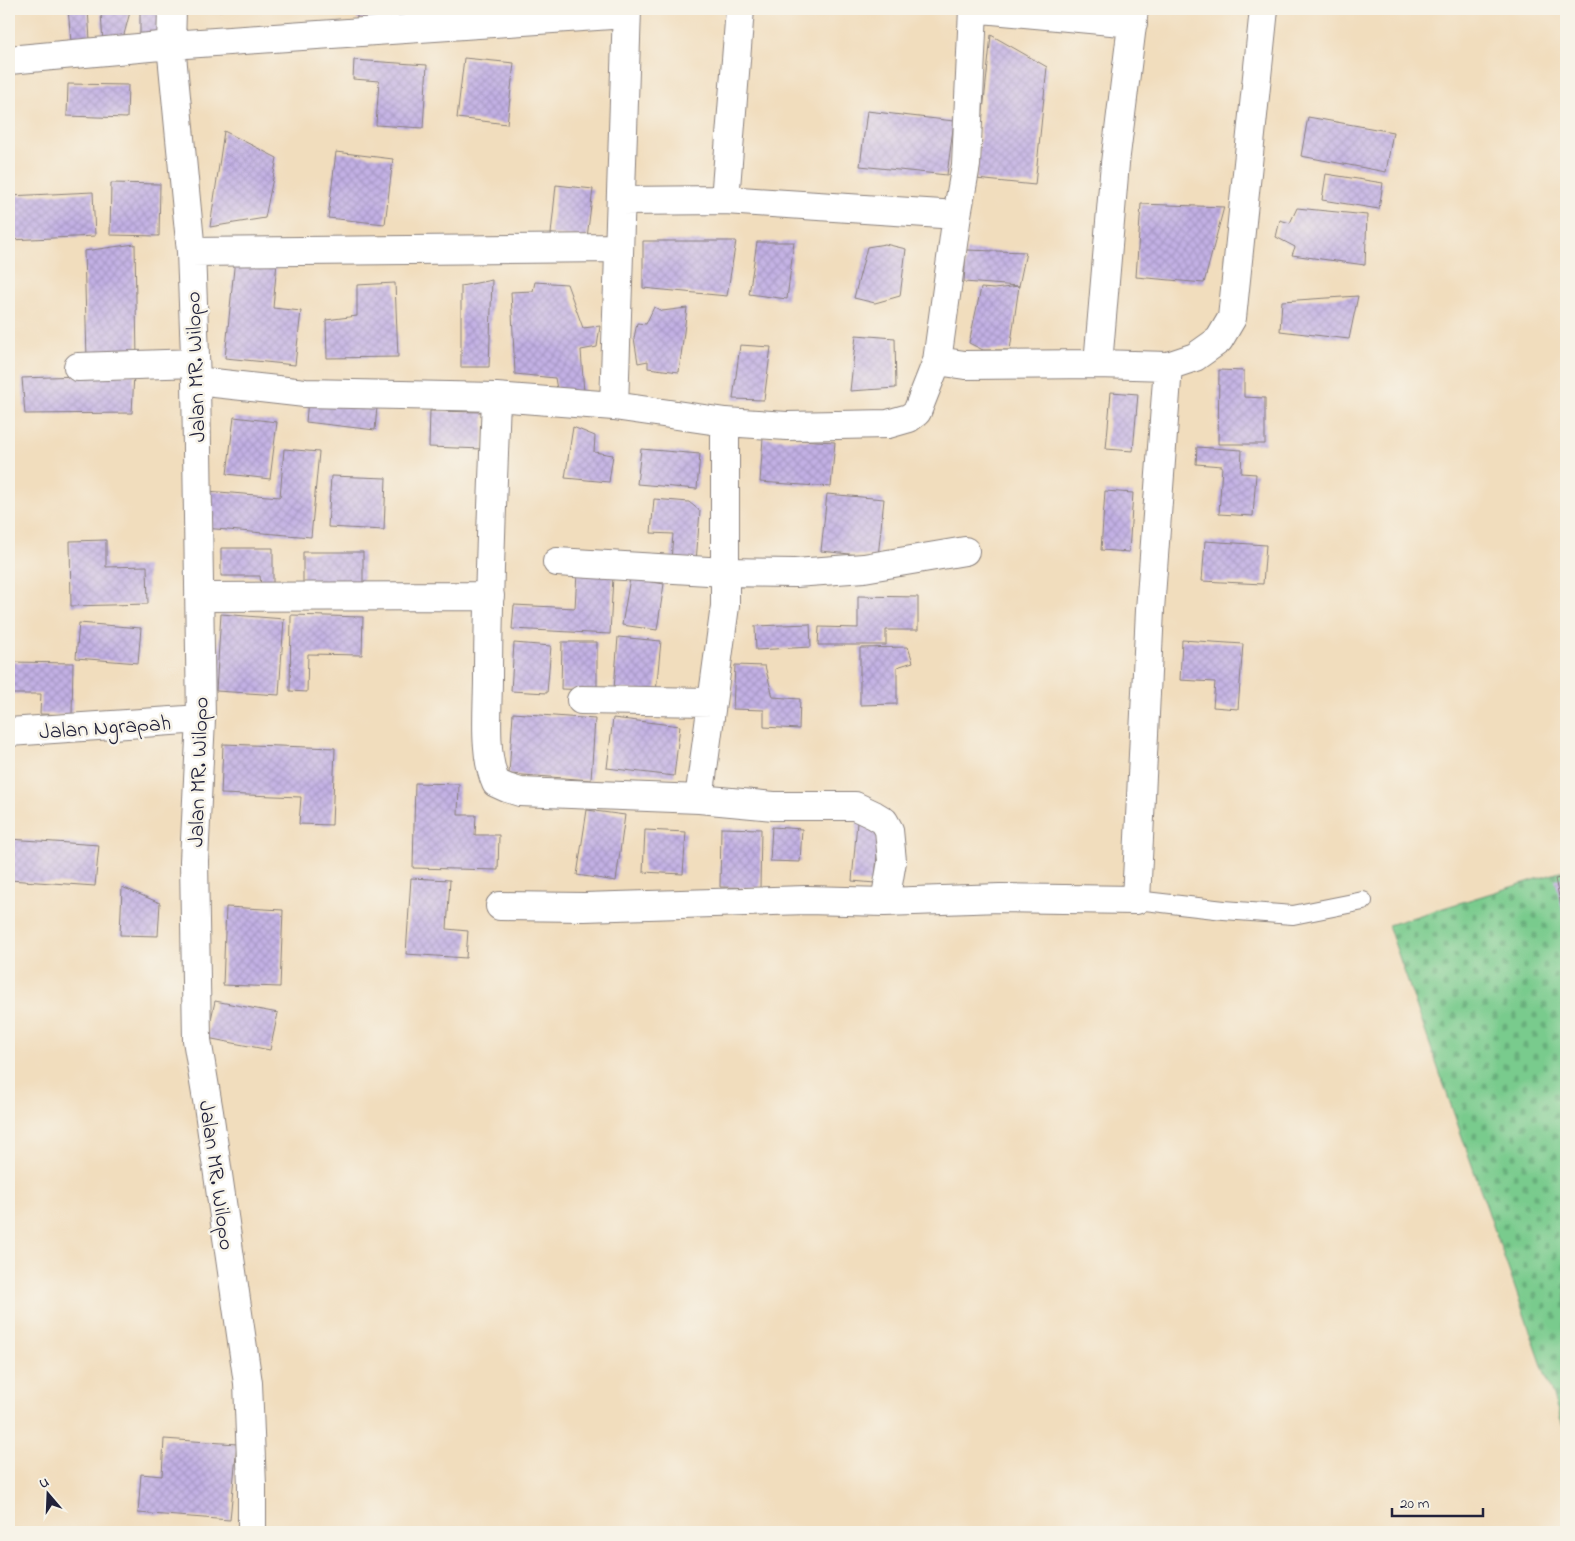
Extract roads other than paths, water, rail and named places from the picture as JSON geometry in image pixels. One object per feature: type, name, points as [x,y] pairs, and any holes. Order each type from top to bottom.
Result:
[{"type":"street","name":"Jalan MR. Wilopo","points":[[172,9],[170,45],[191,252],[195,372],[200,719],[194,860],[197,1040],[211,1121],[248,1383],[252,1532]]},
{"type":"street","points":[[724,200],[740,9]]},
{"type":"street","points":[[78,367],[195,372],[305,393],[496,397],[614,406],[725,422],[787,426],[888,424],[909,418],[917,412],[937,361],[957,215],[966,165],[973,9]]},
{"type":"street","points":[[982,9],[1134,16],[1115,163],[1098,364]]},
{"type":"street","points":[[937,361],[965,365],[1098,364],[1168,366],[1195,357],[1219,340],[1232,318],[1264,9]]},
{"type":"street","points":[[9,60],[170,45],[627,11],[614,406]]},
{"type":"street","points":[[621,201],[724,200],[957,215]]},
{"type":"street","points":[[191,252],[619,248]]},
{"type":"street","points":[[500,906],[584,907],[807,900],[886,902],[1000,898],[1136,900],[1150,610],[1168,366]]},
{"type":"street","points":[[496,397],[488,620],[489,761],[496,782],[520,792],[699,799],[774,806],[855,806],[884,821],[890,830],[892,861],[886,902]]},
{"type":"street","points":[[699,799],[725,606],[725,422]]},
{"type":"street","points":[[557,562],[725,572],[830,571],[909,562],[965,551]]},
{"type":"street","points":[[199,596],[490,596]]},
{"type":"street","points":[[581,700],[712,702]]},
{"type":"street","name":"Jalan Ngrapah","points":[[9,732],[200,719]]},
{"type":"lane","points":[[1136,900],[1224,910],[1294,915],[1363,901]]}]
